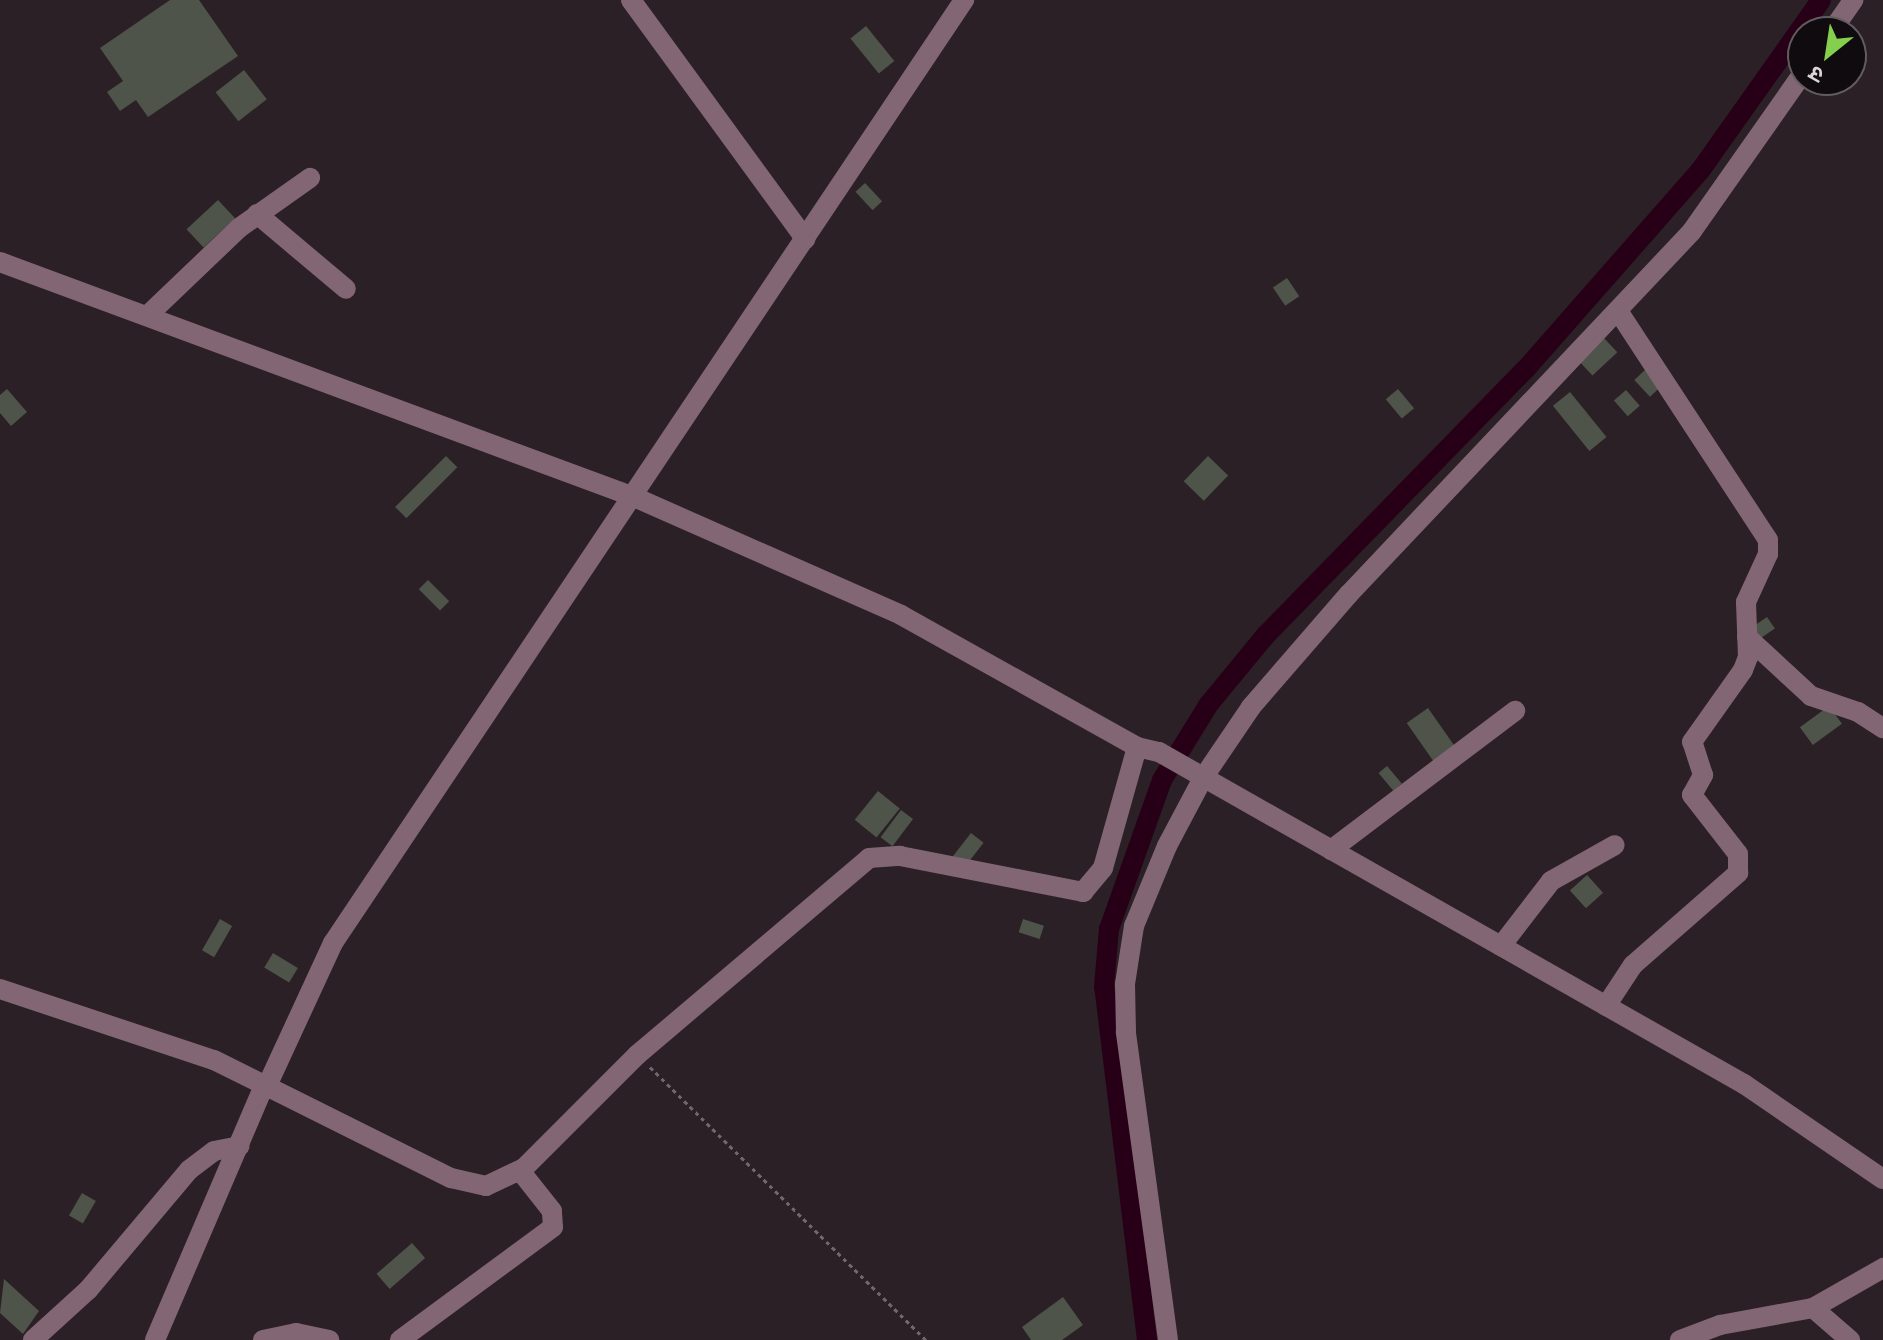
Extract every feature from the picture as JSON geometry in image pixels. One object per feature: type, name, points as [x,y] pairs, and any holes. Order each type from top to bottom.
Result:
[{"type":"street","points":[[631,0],[805,239]]},
{"type":"street","points":[[177,1340],[156,1336],[265,1088],[333,943],[964,0]]},
{"type":"street","points":[[1168,1340],[1126,1032],[1125,984],[1134,926],[1203,778],[1251,707],[1339,605],[1692,231],[1787,96]]},
{"type":"street","points":[[147,316],[257,214],[310,178]]},
{"type":"street","points":[[257,214],[346,289]]},
{"type":"street","points":[[0,262],[634,497],[912,621],[1137,747],[1159,752],[1756,1092],[1883,1179]]},
{"type":"street","points":[[1606,1006],[1633,965],[1738,873],[1738,854],[1692,795],[1703,775],[1692,742],[1743,670],[1748,591],[1768,554],[1768,540],[1618,311]]},
{"type":"street","points":[[1747,637],[1811,696],[1858,712],[1883,728]]},
{"type":"street","points":[[1331,850],[1515,711]]},
{"type":"street","points":[[0,989],[214,1060],[265,1088],[469,1185],[486,1186],[523,1177],[637,1055],[869,858],[900,856],[1083,892],[1103,868],[1137,747]]},
{"type":"street","points":[[1501,946],[1551,881],[1615,845]]},
{"type":"street","points":[[33,1340],[88,1290],[189,1170],[214,1151],[240,1146]]},
{"type":"street","points":[[400,1340],[553,1227],[552,1211],[523,1177]]},
{"type":"street","points":[[1680,1340],[1720,1325],[1813,1308],[1883,1268]]},
{"type":"street","points":[[1813,1308],[1850,1340]]},
{"type":"street","points":[[263,1340],[296,1333],[329,1340]]},
{"type":"path","points":[[637,1055],[926,1340]]},
{"type":"building","points":[[170,0],[199,0],[238,56],[148,117],[136,100],[120,111],[107,92],[123,81],[100,48]]},
{"type":"building","points":[[866,26],[894,61],[879,74],[850,39]]},
{"type":"building","points":[[244,70],[267,99],[238,121],[216,92]]},
{"type":"building","points":[[865,183],[882,201],[873,210],[855,192]]},
{"type":"building","points":[[218,200],[235,218],[204,248],[187,229]]},
{"type":"building","points":[[1287,278],[1299,296],[1285,306],[1273,288]]},
{"type":"building","points":[[1603,337],[1617,352],[1592,376],[1578,360]]},
{"type":"building","points":[[1646,369],[1662,386],[1650,397],[1634,380]]},
{"type":"building","points":[[7,389],[27,412],[11,426],[0,413],[0,395]]},
{"type":"building","points":[[1398,389],[1414,408],[1402,418],[1386,399]]},
{"type":"building","points":[[1626,390],[1640,406],[1628,416],[1614,400]]},
{"type":"building","points":[[1570,392],[1607,437],[1589,451],[1553,406]]},
{"type":"building","points":[[446,456],[457,467],[406,518],[395,507]]},
{"type":"building","points":[[1208,456],[1228,475],[1204,501],[1184,481]]},
{"type":"building","points":[[428,580],[449,601],[440,610],[419,589]]},
{"type":"building","points":[[1767,617],[1775,629],[1755,642],[1747,630]]},
{"type":"building","points":[[1829,706],[1842,724],[1813,745],[1800,727]]},
{"type":"building","points":[[1428,708],[1455,747],[1434,761],[1407,723]]},
{"type":"building","points":[[1387,766],[1402,784],[1393,791],[1379,773]]},
{"type":"building","points":[[878,791],[900,809],[876,837],[855,820]]},
{"type":"building","points":[[901,810],[913,819],[893,846],[881,837]]},
{"type":"building","points":[[971,833],[984,843],[965,866],[953,857]]},
{"type":"building","points":[[1587,875],[1603,893],[1586,908],[1570,890]]},
{"type":"building","points":[[220,919],[232,926],[214,957],[202,950]]},
{"type":"building","points":[[1023,919],[1044,926],[1040,939],[1019,932]]},
{"type":"building","points":[[273,953],[298,968],[289,983],[264,968]]},
{"type":"building","points":[[82,1193],[96,1201],[83,1224],[69,1216]]},
{"type":"building","points":[[412,1243],[425,1258],[390,1289],[377,1274]]},
{"type":"building","points":[[4,1279],[39,1311],[23,1334],[0,1313]]},
{"type":"building","points":[[1063,1297],[1083,1325],[1062,1340],[1031,1340],[1022,1327]]},
{"type":"waterway","points":[[1147,1340],[1104,987],[1109,929],[1162,780],[1209,704],[1265,636],[1525,370],[1700,171],[1821,0]]}]
